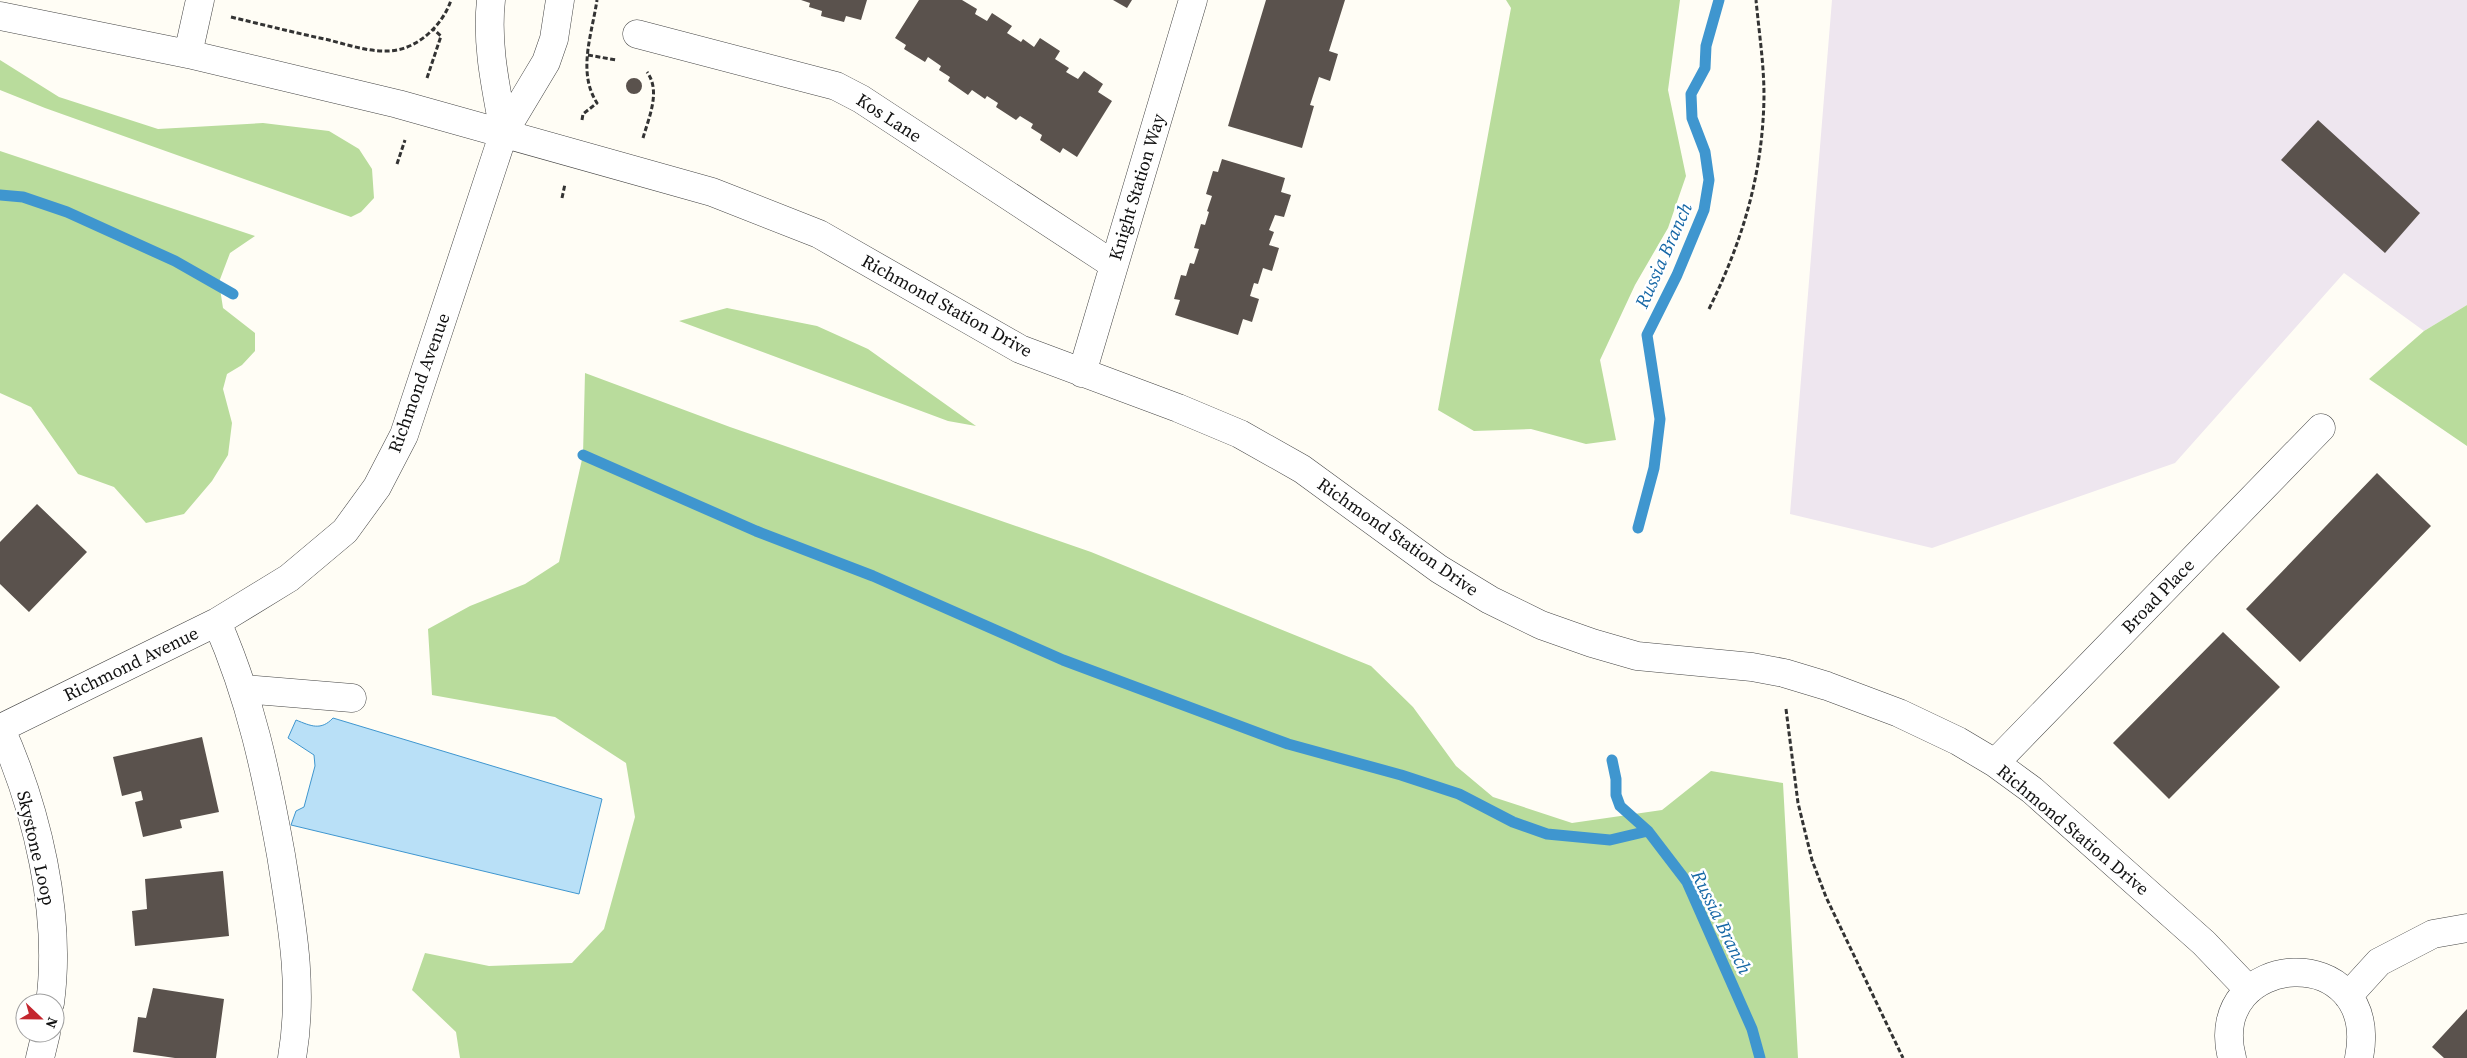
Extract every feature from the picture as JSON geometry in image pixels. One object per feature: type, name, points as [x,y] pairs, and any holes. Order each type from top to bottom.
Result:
[{"type":"street","name":"Richmond Avenue","points":[[492,0],[489,21],[490,54],[504,132]]},
{"type":"street","name":"Richmond Avenue","points":[[0,727],[217,622],[296,572],[345,531],[377,486],[404,435],[504,132],[546,62],[554,39],[560,0]]},
{"type":"street","name":"Knight Station Way","points":[[1082,373],[1193,0]]},
{"type":"street","points":[[188,54],[199,4]]},
{"type":"street","name":"Richmond Station Drive","points":[[0,16],[188,54],[398,104],[504,132],[712,192],[819,234],[1020,349],[1178,408],[1240,434],[1302,469],[1439,569],[1490,600],[1541,625],[1637,656],[1752,667],[1784,673],[1827,686],[1899,713],[1958,741],[1995,763],[2032,790],[2204,943],[2249,990]]},
{"type":"street","name":"Kos Lane","points":[[637,34],[836,86],[1114,265]]},
{"type":"street","name":"Broad Place","points":[[1995,763],[2321,428]]},
{"type":"street","points":[[217,622],[243,689],[270,787],[291,915],[298,975],[297,1030],[292,1058]]},
{"type":"street","points":[[243,689],[352,698]]},
{"type":"street","name":"Skystone Loop","points":[[0,727],[26,799],[50,893],[53,976],[51,993]]},
{"type":"street","points":[[2348,996],[2379,962],[2433,934],[2467,928]]},
{"type":"street","points":[[2232,1058],[2229,1046],[2230,1026],[2236,1006],[2249,990],[2267,977],[2288,971],[2311,972],[2331,981],[2348,996],[2359,1016],[2362,1038],[2358,1058]]},
{"type":"street","points":[[40,1058],[44,1043]]},
{"type":"path","points":[[199,4],[373,50],[390,51],[408,46],[424,38],[445,14],[451,0]]},
{"type":"path","points":[[583,114],[597,103],[587,82],[588,55],[597,0]]},
{"type":"path","points":[[1709,309],[1747,218],[1759,151],[1764,94],[1756,0]]},
{"type":"path","points":[[433,29],[441,36]]},
{"type":"path","points":[[588,55],[620,61]]},
{"type":"path","points":[[644,70],[654,84],[654,96],[648,119]]},
{"type":"path","points":[[1784,673],[1798,803],[1812,860],[1826,897],[1903,1058]]},
{"type":"shaded area","points":[[1832,0],[2467,0],[2467,305],[2424,331],[2344,273],[2175,463],[1932,548],[1790,514]]},
{"type":"green space","points":[[1506,0],[1680,0],[1668,90],[1686,176],[1668,228],[1635,285],[1600,360],[1616,440],[1586,444],[1531,429],[1474,431],[1438,410],[1511,8]]},
{"type":"green space","points":[[0,60],[59,97],[158,129],[263,123],[329,131],[359,149],[372,169],[374,198],[361,212],[351,217],[45,108],[0,90]]},
{"type":"green space","points":[[0,151],[255,236],[230,253],[219,282],[223,308],[255,333],[255,351],[242,365],[227,374],[223,389],[232,423],[228,455],[212,481],[184,514],[146,523],[114,487],[78,474],[31,407],[0,393]]},
{"type":"green space","points":[[2467,305],[2467,446],[2369,379],[2424,331]]},
{"type":"green space","points":[[727,308],[817,326],[868,349],[976,426],[948,421],[679,321]]},
{"type":"green space","points":[[585,373],[730,427],[1091,552],[1371,666],[1413,707],[1456,766],[1493,797],[1572,823],[1662,810],[1711,771],[1783,783],[1798,1058],[460,1058],[456,1032],[412,990],[425,953],[489,966],[572,963],[604,929],[635,817],[626,763],[555,717],[432,695],[428,629],[470,606],[525,584],[559,562],[583,455]]},
{"type":"water","points":[[333,718],[602,799],[579,894],[291,825],[296,811],[304,807],[315,766],[314,755],[288,738],[296,720],[320,726]]},
{"type":"building","points":[[801,0],[867,0],[861,20],[846,16],[844,22],[821,16],[822,11],[809,7],[810,3]]},
{"type":"building","points":[[919,0],[962,0],[977,9],[975,14],[987,21],[992,13],[1012,26],[1007,33],[1021,42],[1023,39],[1034,47],[1040,38],[1060,51],[1055,59],[1069,68],[1066,72],[1078,79],[1084,71],[1103,84],[1098,92],[1112,101],[1077,157],[1063,148],[1060,153],[1040,140],[1042,135],[1031,128],[1033,124],[1020,116],[1016,120],[996,107],[998,103],[987,96],[985,99],[972,90],[968,95],[948,81],[950,77],[939,70],[941,66],[928,57],[925,62],[904,49],[906,45],[895,38]]},
{"type":"building","points":[[1113,0],[1132,0],[1127,8]]},
{"type":"building","points":[[1266,0],[1345,0],[1329,51],[1338,54],[1330,81],[1319,77],[1310,105],[1314,106],[1302,148],[1228,126]]},
{"type":"building","points":[[634,78],[640,80],[642,86],[640,92],[634,94],[628,92],[626,86],[628,80]]},
{"type":"building","points":[[2318,120],[2420,213],[2385,253],[2281,160]]},
{"type":"building","points":[[1222,159],[1285,178],[1281,192],[1291,195],[1284,217],[1275,215],[1269,230],[1274,232],[1269,245],[1279,248],[1272,271],[1263,268],[1258,284],[1254,283],[1250,296],[1259,299],[1252,322],[1243,319],[1238,335],[1175,315],[1180,300],[1174,299],[1181,275],[1186,276],[1190,263],[1194,264],[1199,249],[1194,248],[1201,224],[1205,225],[1212,196],[1206,194],[1213,171],[1218,172]]},
{"type":"building","points":[[2377,473],[2431,526],[2300,662],[2246,609]]},
{"type":"building","points":[[37,504],[87,552],[29,612],[0,584],[0,542]]},
{"type":"building","points":[[2223,632],[2280,687],[2169,799],[2113,743]]},
{"type":"building","points":[[202,737],[219,812],[180,820],[182,828],[143,837],[135,802],[143,800],[141,791],[122,796],[113,757]]},
{"type":"building","points":[[223,871],[229,936],[135,946],[132,911],[147,909],[145,879]]},
{"type":"building","points":[[153,988],[224,999],[216,1058],[175,1058],[133,1052],[138,1017],[146,1018]]},
{"type":"building","points":[[2467,1009],[2467,1058],[2444,1058],[2432,1047]]},
{"type":"waterway","name":"Russia Branch","points":[[1638,528],[1654,468],[1660,419],[1647,335],[1677,275],[1704,210],[1709,180],[1705,152],[1692,118],[1691,94],[1705,68],[1706,46],[1719,0]]},
{"type":"waterway","points":[[0,195],[23,197],[67,212],[175,261],[233,294]]},
{"type":"waterway","points":[[583,455],[756,531],[873,576],[1063,660],[1288,744],[1401,775],[1459,794],[1513,822],[1547,834],[1610,840],[1648,831]]},
{"type":"waterway","name":"Russia Branch","points":[[1612,760],[1616,779],[1616,795],[1620,806],[1648,831],[1687,882],[1752,1029],[1760,1058]]}]
